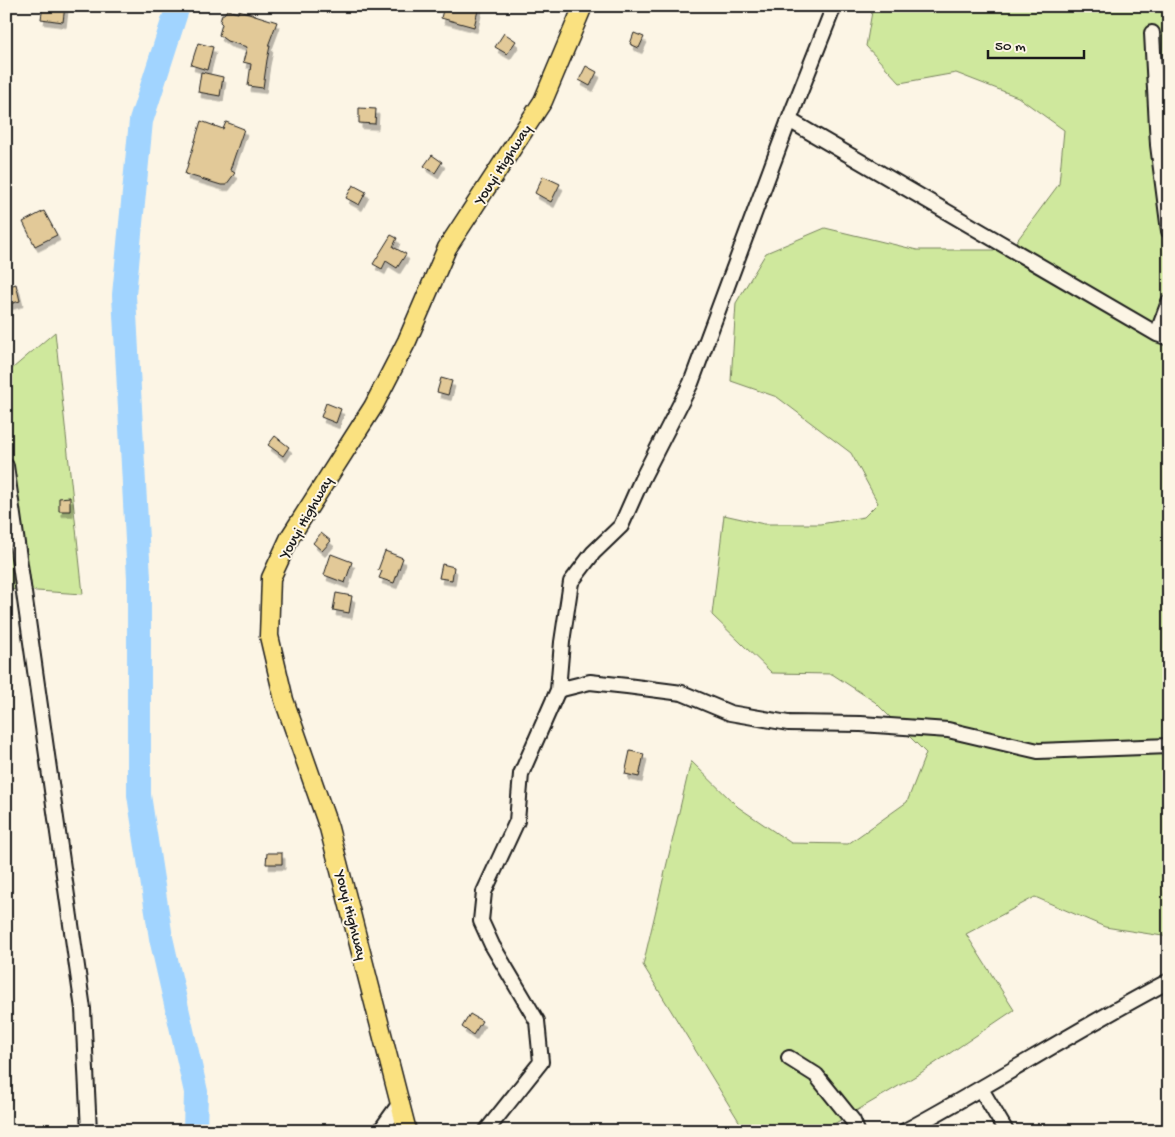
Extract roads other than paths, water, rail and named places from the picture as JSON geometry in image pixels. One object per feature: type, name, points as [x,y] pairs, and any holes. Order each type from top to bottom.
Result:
[{"type":"main road","name":"Youyi Highway","points":[[407,1131],[329,828],[284,700],[269,636],[271,578],[290,537],[373,407],[406,341],[447,248],[543,101],[583,6]]},
{"type":"street","points":[[486,1131],[541,1062],[537,1021],[492,945],[481,921],[484,892],[517,821],[521,774],[558,690],[562,642],[572,582],[593,554],[621,526],[641,481],[691,383],[789,120],[834,6]]},
{"type":"street","points":[[1152,33],[1158,145],[1169,230]]},
{"type":"street","points":[[789,120],[1163,336],[1169,302]]},
{"type":"street","points":[[6,466],[83,1009],[90,1131]]},
{"type":"street","points":[[558,690],[590,682],[628,686],[682,693],[730,713],[788,723],[861,724],[948,730],[1038,751],[1169,746]]},
{"type":"street","points":[[906,1131],[1169,981]]},
{"type":"street","points":[[789,1058],[816,1075],[854,1121],[857,1131]]},
{"type":"street","points":[[981,1089],[1006,1131]]},
{"type":"street","points":[[380,1131],[400,1103]]},
{"type":"waterway","points":[[178,6],[141,121],[124,295],[139,578],[139,795],[161,938],[196,1092],[195,1131]]}]
